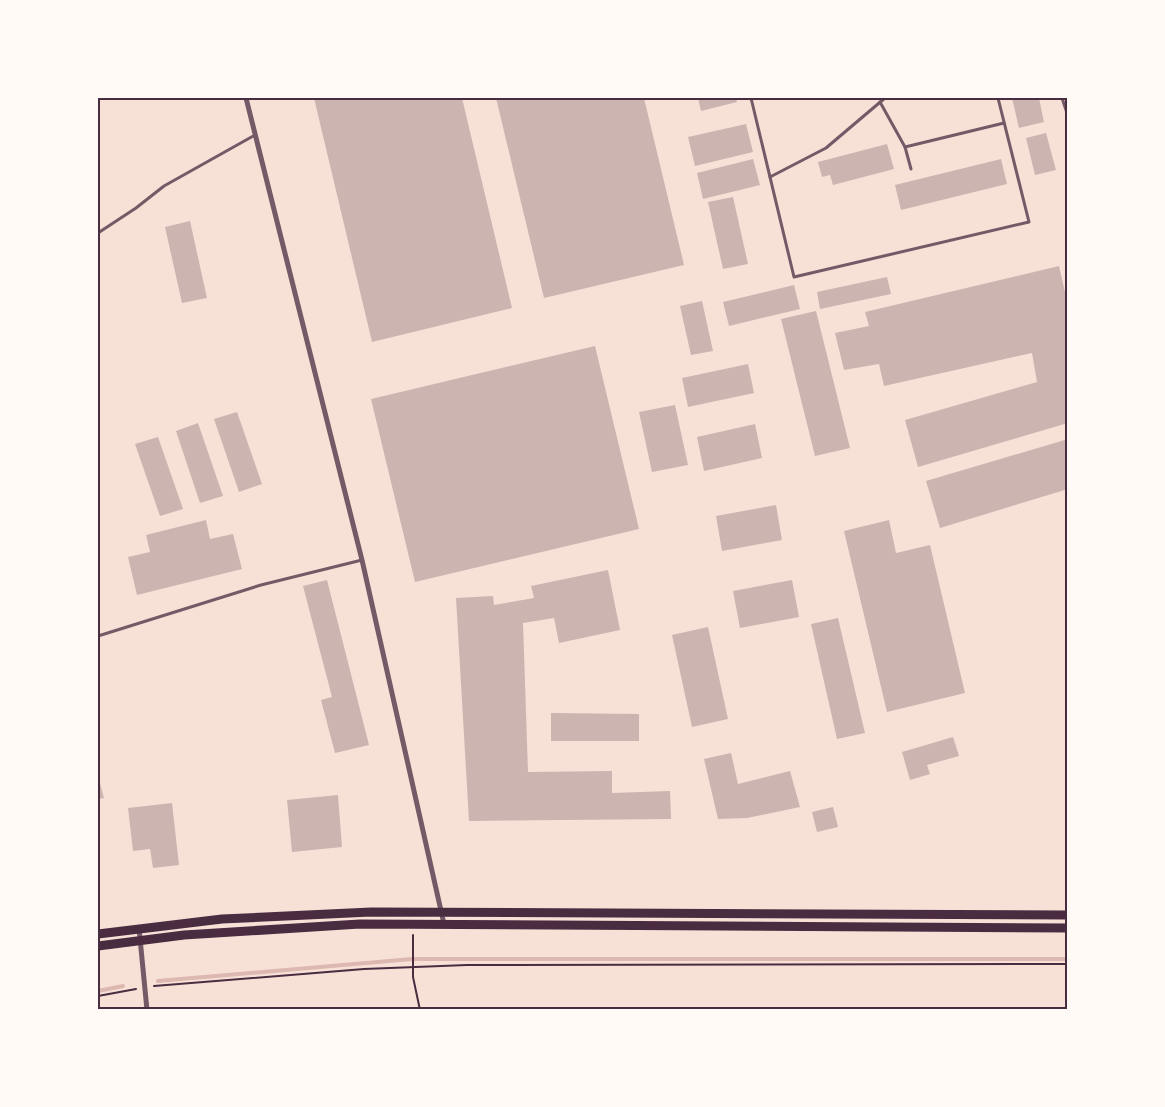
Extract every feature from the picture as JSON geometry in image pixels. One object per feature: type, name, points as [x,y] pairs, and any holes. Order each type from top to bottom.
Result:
[{"type":"main road","points":[[98,933],[222,919],[298,914],[441,912],[1068,915]]},
{"type":"main road","points":[[98,946],[257,929],[414,924],[1068,928]]},
{"type":"street","points":[[246,98],[362,560],[444,924]]},
{"type":"street","points":[[139,928],[147,1010]]},
{"type":"lane","points":[[751,98],[794,277],[1029,222],[998,98]]},
{"type":"lane","points":[[770,177],[826,148],[885,98]]},
{"type":"lane","points":[[1062,98],[1068,116]]},
{"type":"lane","points":[[879,102],[905,147],[911,169]]},
{"type":"lane","points":[[905,147],[1004,123]]},
{"type":"lane","points":[[98,233],[164,186],[255,135]]},
{"type":"lane","points":[[98,636],[261,585],[362,560]]},
{"type":"lane","points":[[683,927],[684,913]]},
{"type":"path","points":[[414,924],[413,977],[420,1010]]},
{"type":"path","points":[[98,996],[144,987],[413,967],[1068,964]]},
{"type":"building","points":[[314,98],[462,98],[512,308],[372,342]]},
{"type":"building","points":[[496,98],[644,98],[684,265],[544,298]]},
{"type":"building","points":[[698,98],[736,98],[737,102],[701,111]]},
{"type":"building","points":[[1012,98],[1039,98],[1044,122],[1019,128]]},
{"type":"building","points":[[746,124],[753,152],[695,166],[688,137]]},
{"type":"building","points":[[1046,133],[1056,170],[1035,175],[1026,138]]},
{"type":"building","points":[[887,144],[894,169],[833,185],[830,175],[822,177],[818,162]]},
{"type":"building","points":[[753,159],[760,185],[703,199],[697,173]]},
{"type":"building","points":[[1001,159],[1007,184],[901,210],[895,185]]},
{"type":"building","points":[[733,197],[748,264],[723,269],[708,202]]},
{"type":"building","points":[[190,221],[207,298],[182,303],[165,227]]},
{"type":"building","points":[[1059,266],[1068,305],[1068,423],[918,467],[905,420],[1037,382],[1032,353],[884,386],[879,364],[844,370],[835,333],[869,326],[865,312]]},
{"type":"building","points":[[887,277],[891,294],[820,309],[817,292]]},
{"type":"building","points":[[794,285],[800,309],[729,326],[723,302]]},
{"type":"building","points":[[702,301],[713,351],[691,355],[680,306]]},
{"type":"building","points":[[816,311],[850,448],[815,456],[781,319]]},
{"type":"building","points":[[595,346],[639,529],[415,582],[371,399]]},
{"type":"building","points":[[748,364],[754,393],[688,407],[682,378]]},
{"type":"building","points":[[675,405],[688,465],[652,472],[639,412]]},
{"type":"building","points":[[237,412],[262,484],[239,492],[214,419]]},
{"type":"building","points":[[198,423],[223,496],[200,503],[176,431]]},
{"type":"building","points":[[755,424],[762,458],[704,471],[697,437]]},
{"type":"building","points":[[158,437],[183,509],[160,516],[135,444]]},
{"type":"building","points":[[1068,439],[1068,489],[940,528],[926,481]]},
{"type":"building","points":[[776,505],[782,540],[722,551],[716,516]]},
{"type":"building","points":[[206,520],[210,539],[233,534],[242,569],[137,595],[128,557],[150,552],[146,535]]},
{"type":"building","points":[[889,520],[896,553],[930,545],[965,693],[887,712],[844,531]]},
{"type":"building","points":[[608,570],[620,630],[559,643],[554,618],[523,623],[528,772],[612,771],[612,793],[670,791],[671,819],[469,821],[456,598],[493,596],[494,605],[534,598],[531,586]]},
{"type":"building","points":[[327,580],[369,745],[335,753],[321,700],[332,697],[303,586]]},
{"type":"building","points":[[792,580],[799,617],[740,628],[733,591]]},
{"type":"building","points":[[838,618],[865,733],[837,739],[811,624]]},
{"type":"building","points":[[708,627],[728,719],[692,727],[672,635]]},
{"type":"building","points":[[551,713],[639,714],[639,741],[551,741]]},
{"type":"building","points":[[953,737],[959,756],[927,765],[930,774],[910,780],[902,752]]},
{"type":"building","points":[[731,753],[738,784],[790,771],[800,807],[747,818],[718,819],[704,759]]},
{"type":"building","points":[[98,776],[104,798],[98,799]]},
{"type":"building","points":[[338,795],[342,847],[292,852],[287,800]]},
{"type":"building","points":[[172,803],[179,865],[153,868],[150,849],[133,851],[128,808]]},
{"type":"building","points":[[833,807],[838,827],[817,832],[812,812]]},
{"type":"waterway","points":[[158,981],[412,959],[1068,959]]},
{"type":"waterway","points":[[98,991],[123,986]]}]
